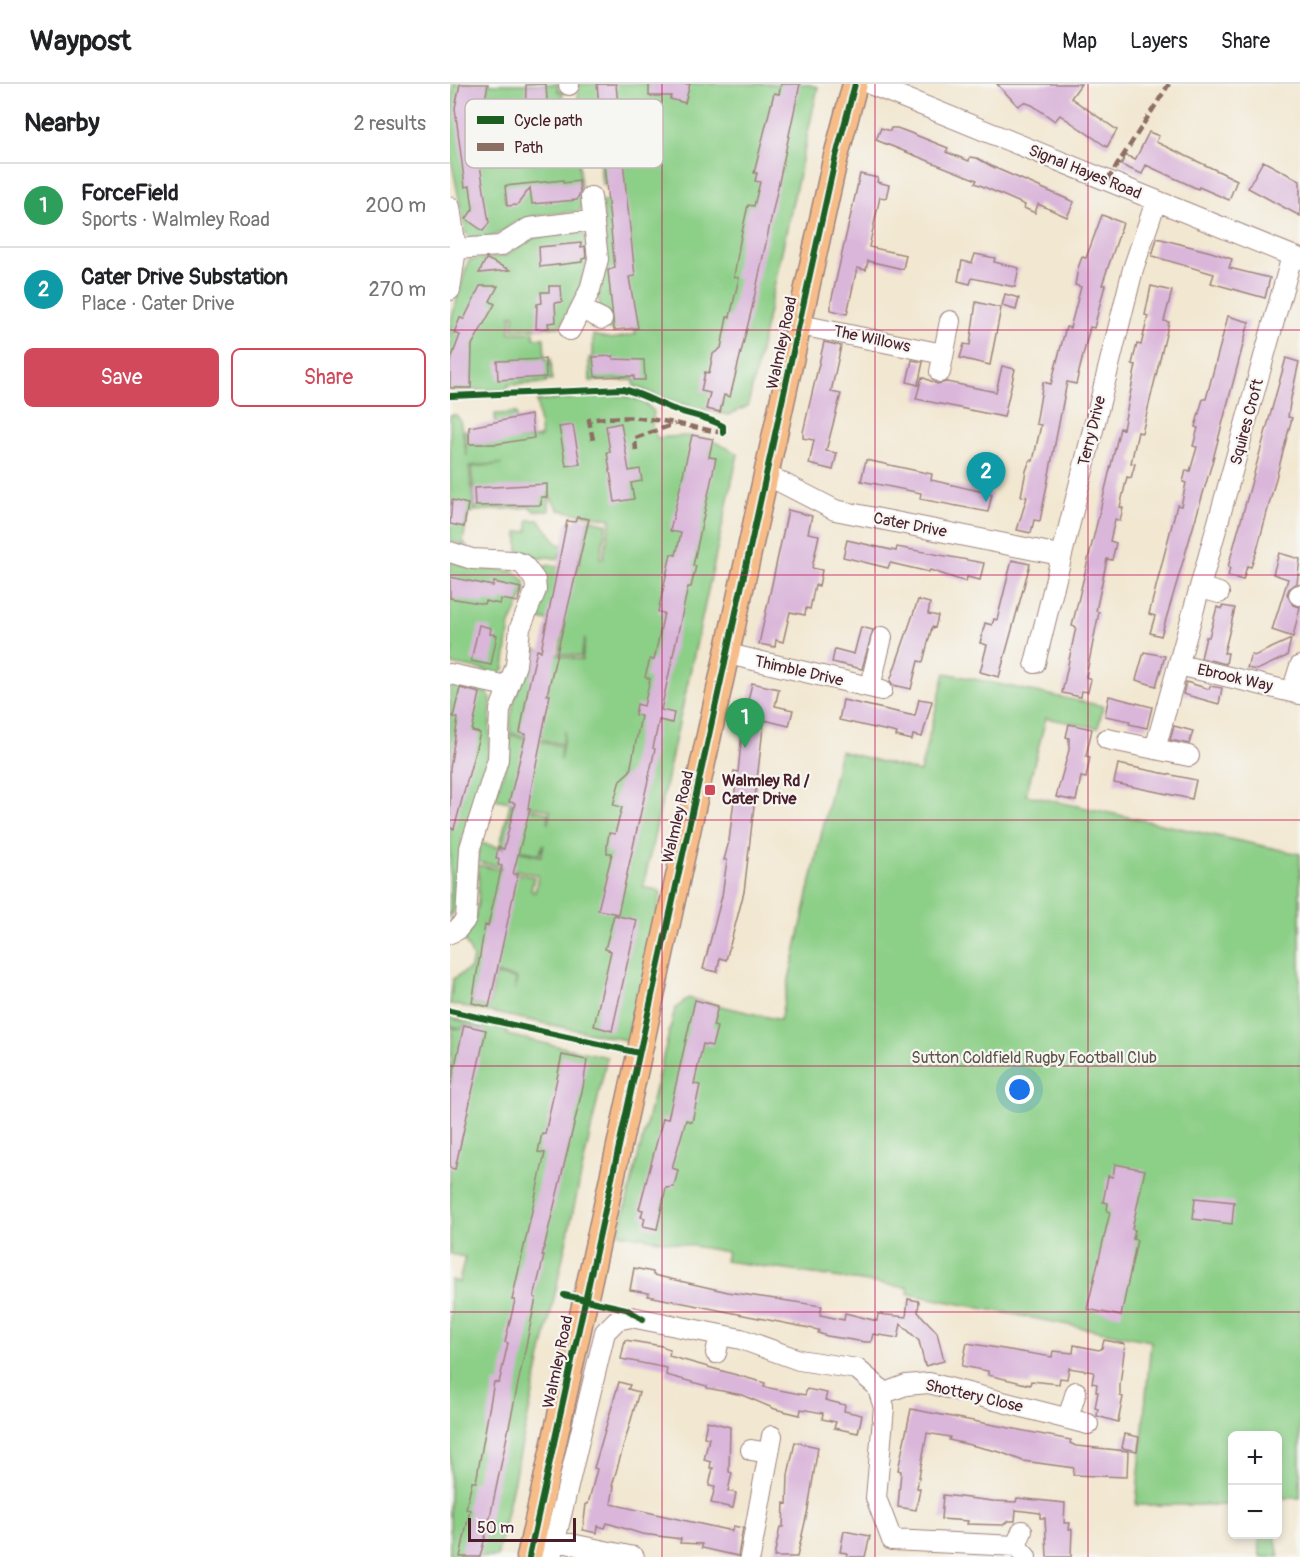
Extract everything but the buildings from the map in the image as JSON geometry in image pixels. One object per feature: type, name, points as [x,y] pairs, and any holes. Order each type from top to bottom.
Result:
[{"type":"main road","name":"Walmley Road","points":[[542,1548],[728,654],[835,160],[855,84]]},
{"type":"street","name":"Signal Hayes Road","points":[[870,84],[1296,258]]},
{"type":"street","points":[[570,330],[581,309],[598,259],[591,197]]},
{"type":"street","name":"Terry Drive","points":[[1035,663],[1060,555],[1133,269],[1156,201]]},
{"type":"street","points":[[450,207],[456,249],[450,290]]},
{"type":"street","points":[[456,249],[501,246],[529,228],[543,224],[594,220]]},
{"type":"street","name":"Squires Croft","points":[[1155,749],[1191,622],[1210,590],[1296,258]]},
{"type":"street","points":[[581,309],[602,319]]},
{"type":"street","name":"The Willows","points":[[800,325],[942,363],[950,321]]},
{"type":"street","name":"Cater Drive","points":[[767,475],[835,510],[1060,555]]},
{"type":"street","points":[[450,552],[472,559],[513,561],[523,564],[535,580],[536,590],[520,628],[516,664],[500,710],[498,759],[470,848],[466,919],[457,930],[450,933]]},
{"type":"street","name":"Thimble Drive","points":[[728,654],[876,689],[882,637]]},
{"type":"street","name":"Ebrook Way","points":[[1179,665],[1296,693],[1300,666]]},
{"type":"street","points":[[450,674],[507,686]]},
{"type":"street","points":[[1107,739],[1189,756]]},
{"type":"street","points":[[634,1557],[542,1548],[605,1332],[617,1320],[631,1317],[718,1344],[753,1342],[799,1360],[857,1369],[871,1378],[882,1394],[884,1416],[876,1479],[876,1498],[890,1548],[1021,1545]]},
{"type":"street","name":"Shottery Close","points":[[882,1394],[920,1382],[1088,1424]]},
{"type":"street","points":[[1068,1418],[1076,1392]]},
{"type":"street","points":[[750,1557],[764,1446]]},
{"type":"green space","points":[[453,84],[558,84],[558,91],[564,92],[561,99],[465,99],[465,168],[579,168],[582,204],[580,211],[527,218],[490,238],[474,238],[466,234],[450,154]]},
{"type":"green space","points":[[579,84],[806,84],[818,87],[748,406],[728,415],[673,402],[634,386],[634,380],[590,381],[589,358],[593,357],[593,335],[612,339],[636,334],[635,328],[611,330],[604,327],[597,307],[600,305],[598,298],[607,255],[602,201],[623,200],[622,185],[602,184],[600,168],[663,168],[663,99],[578,99]]},
{"type":"green space","points":[[578,232],[585,235],[587,259],[585,271],[560,327],[513,330],[514,315],[511,315],[510,333],[534,332],[534,338],[544,338],[545,359],[551,359],[552,380],[546,380],[546,383],[508,385],[508,390],[450,390],[450,323],[468,262],[504,256],[536,237]]},
{"type":"green space","points":[[615,395],[631,398],[646,404],[654,412],[652,427],[657,438],[699,437],[738,454],[643,887],[661,891],[631,1041],[450,1004],[453,979],[471,968],[473,957],[464,939],[470,931],[476,913],[478,865],[534,877],[531,891],[535,892],[538,875],[478,862],[479,843],[541,856],[544,844],[539,854],[500,846],[510,804],[548,813],[548,824],[550,810],[494,799],[509,757],[510,735],[561,746],[560,760],[565,731],[562,744],[510,733],[512,711],[526,660],[527,648],[582,660],[585,638],[581,657],[559,653],[565,625],[535,618],[546,590],[541,568],[549,565],[577,571],[589,519],[607,524],[600,558],[603,559],[611,519],[559,510],[549,495],[549,511],[534,511],[530,507],[476,511],[471,467],[502,464],[469,466],[474,511],[468,514],[463,541],[467,546],[450,541],[450,415],[456,415],[460,420],[467,456],[464,430],[469,430],[470,444],[490,443],[496,439],[495,414],[516,413],[520,440],[541,437],[537,401]],"holes":[[[479,970],[517,978],[515,990],[516,979],[496,975],[489,1007],[472,1003]]]},
{"type":"green space","points":[[528,520],[539,520],[558,544],[564,545],[558,559],[548,557],[537,559],[518,550],[518,532],[528,531]]},
{"type":"green space","points":[[450,562],[478,569],[514,571],[525,581],[525,592],[510,624],[504,669],[500,673],[450,664],[453,646],[450,653]]},
{"type":"green space","name":"Sutton Coldfield Rugby Football Club","points":[[945,673],[1103,706],[1098,728],[1046,718],[1026,795],[1300,854],[1300,1498],[1282,1498],[1282,1431],[1228,1431],[1228,1505],[1136,1505],[1151,1341],[908,1294],[909,1288],[725,1261],[727,1252],[619,1233],[675,1009],[688,998],[780,1020],[840,751],[920,772]]},
{"type":"green space","points":[[450,684],[487,693],[491,699],[489,750],[467,829],[462,838],[457,906],[450,917]]},
{"type":"green space","points":[[450,1018],[508,1030],[507,1035],[607,1057],[497,1557],[450,1557],[450,1280],[459,1282],[465,1257],[450,1254],[450,1081],[452,1079],[450,1078],[453,1028],[461,1029],[451,1026],[450,1029]],"holes":[[[464,1025],[485,1030],[463,1029]]]},
{"type":"green space","points":[[1259,1539],[1276,1539],[1279,1557],[1260,1557]]},
{"type":"marked path","points":[[1107,181],[1169,84]]},
{"type":"marked path","points":[[593,440],[589,420],[624,417],[657,420],[723,433]]},
{"type":"marked path","points":[[636,451],[635,438],[675,424]]},
{"type":"cycle path","points":[[529,1557],[835,160],[855,84]]},
{"type":"cycle path","points":[[450,396],[623,389],[675,410],[717,423],[723,426],[723,433]]},
{"type":"cycle path","points":[[450,1011],[639,1053]]},
{"type":"cycle path","points":[[564,1295],[626,1309],[643,1319]]},
{"type":"place","name":"Cater Drive Substation","points":[[986,502]]},
{"type":"place","name":"ForceField","points":[[745,748]]},
{"type":"place","name":"Walmley Rd / Cater Drive","points":[[710,790]]}]
